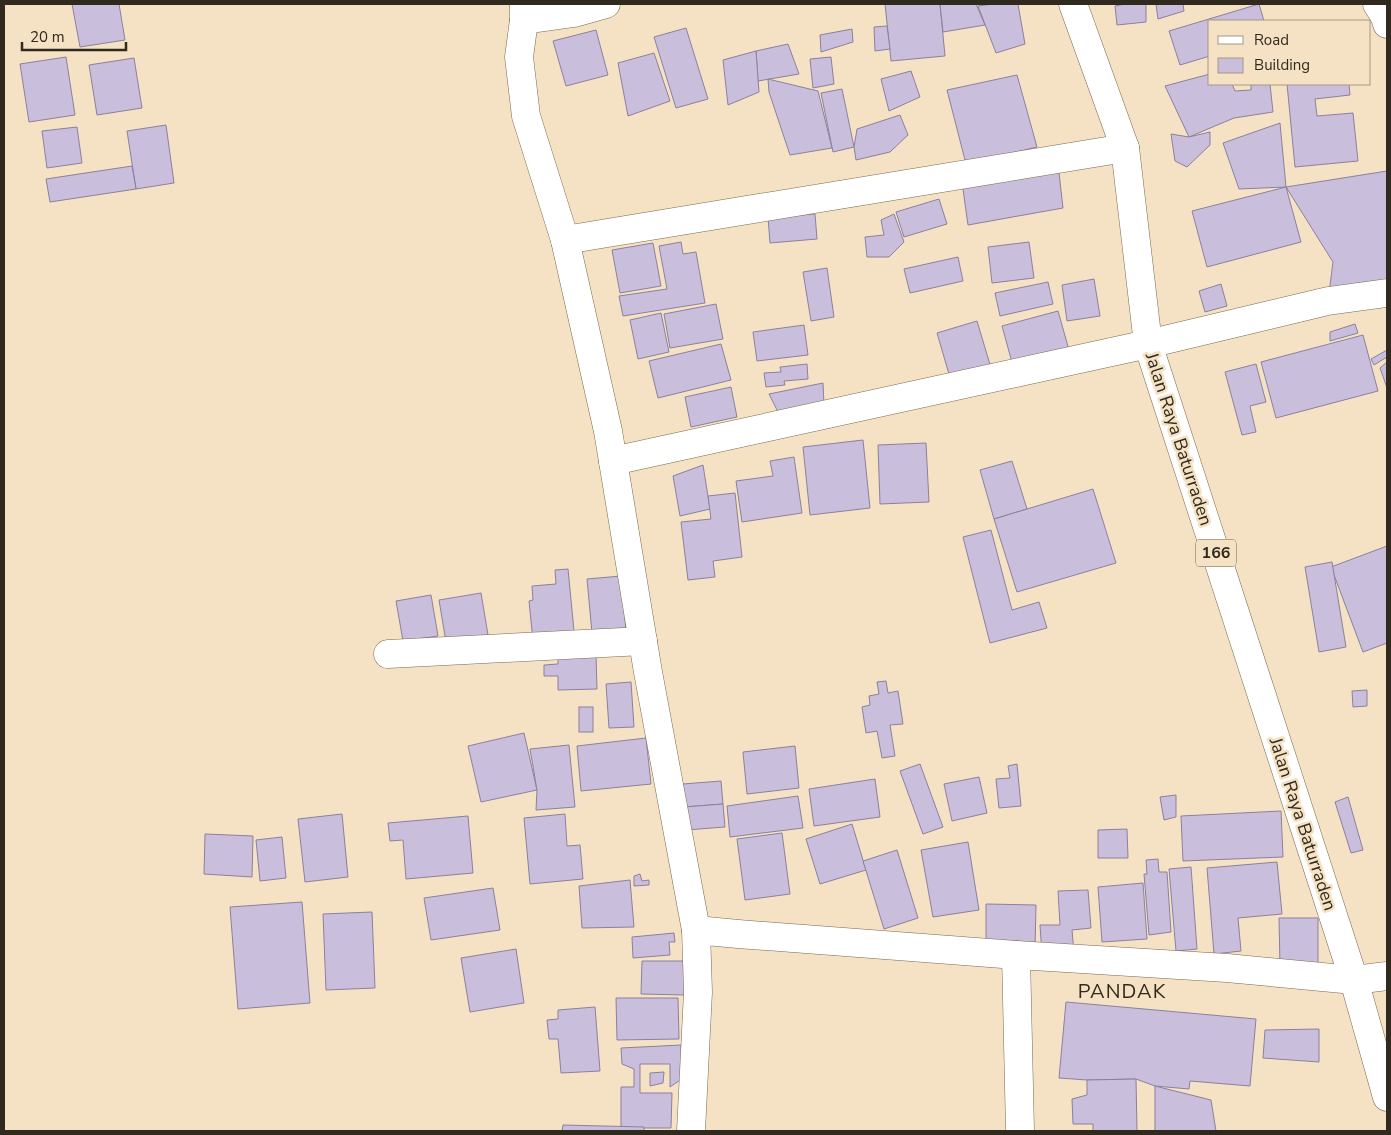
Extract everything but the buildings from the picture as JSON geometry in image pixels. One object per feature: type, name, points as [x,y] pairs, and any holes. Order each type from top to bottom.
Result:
[{"type":"street","points":[[606,4],[574,13],[524,12],[519,56],[526,116],[565,240],[608,431],[643,641],[696,930],[698,992],[691,1131]]},
{"type":"street","name":"Jalan Raya Baturraden","points":[[1073,4],[1125,148],[1148,344],[1354,980],[1387,1097]]},
{"type":"street","points":[[1377,4],[1387,24]]},
{"type":"street","points":[[565,240],[1125,148]]},
{"type":"street","points":[[612,461],[1148,344],[1328,301],[1387,293]]},
{"type":"street","points":[[388,654],[643,641]]},
{"type":"street","points":[[696,930],[1016,955],[1227,968],[1354,980],[1387,976]]},
{"type":"street","points":[[1016,955],[1020,1131]]},
{"type":"district","name":"PANDAK","points":[[1122,991]]}]
